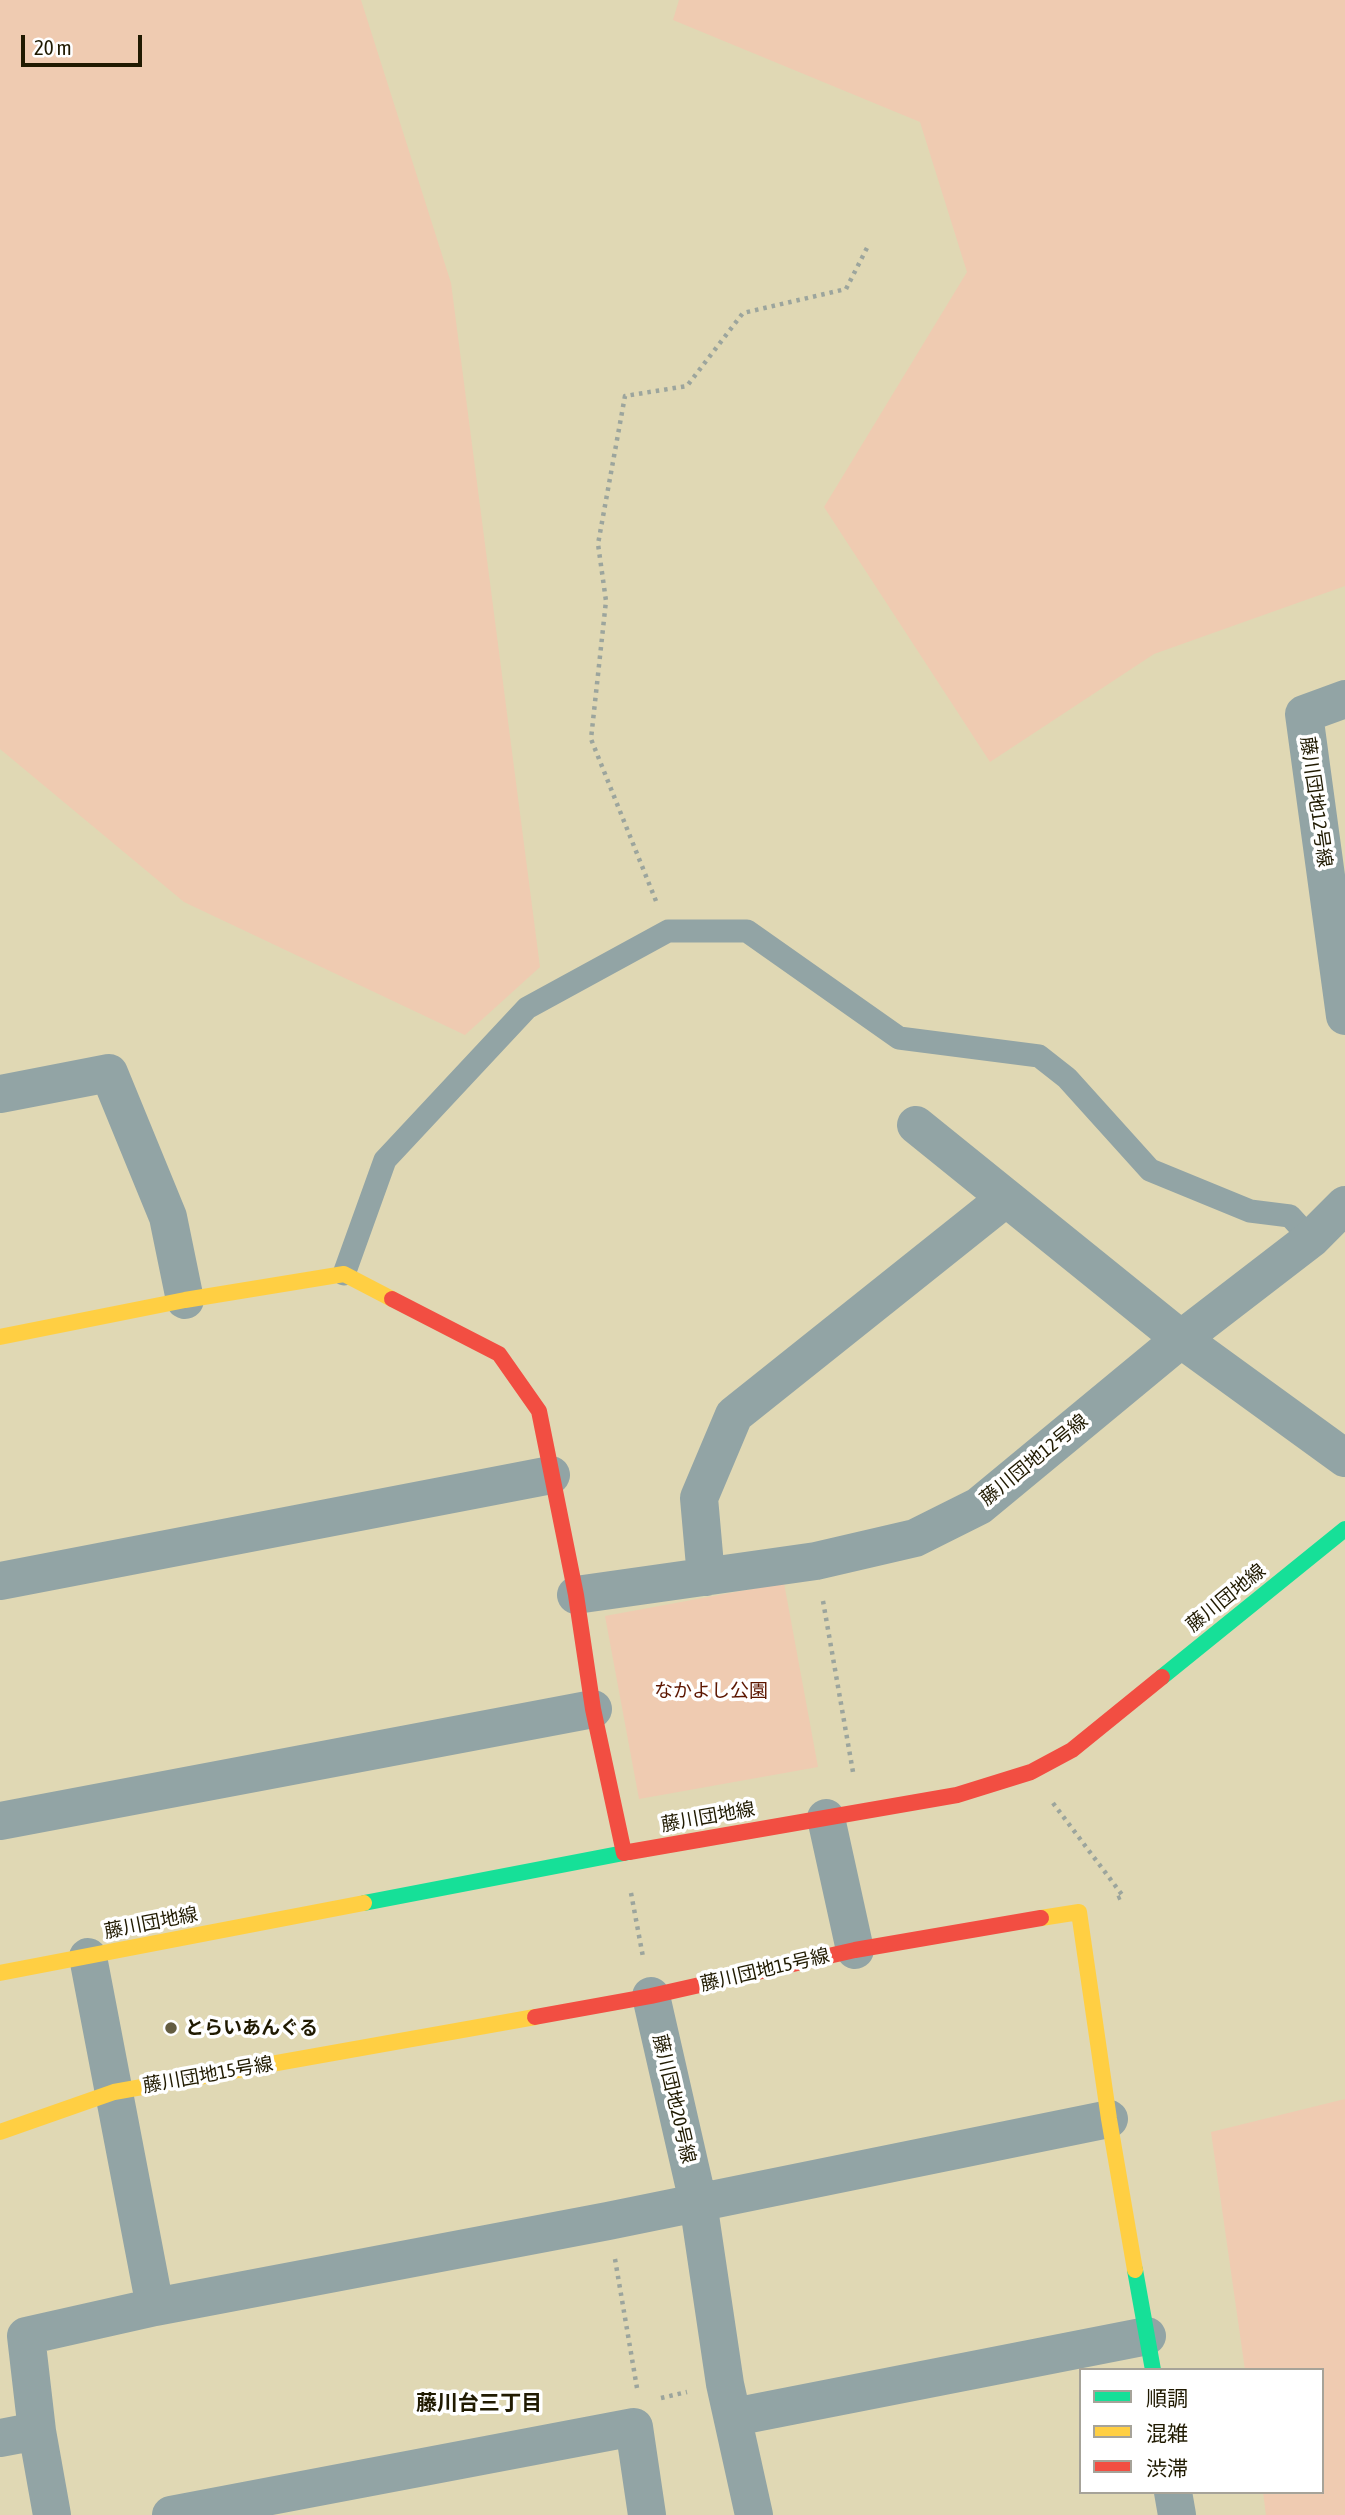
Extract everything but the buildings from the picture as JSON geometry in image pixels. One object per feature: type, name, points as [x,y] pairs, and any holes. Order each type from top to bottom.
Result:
[{"type":"street","name":"藤川団地12号線","points":[[1345,699],[1304,714],[1345,1016]]},
{"type":"street","points":[[0,1094],[109,1073],[168,1217],[185,1300]]},
{"type":"street","points":[[916,1125],[1181,1339],[1345,1458]]},
{"type":"street","points":[[706,1577],[699,1499],[734,1415],[1006,1198]]},
{"type":"street","name":"藤川団地12号線","points":[[576,1595],[816,1561],[915,1538],[979,1506],[1181,1339],[1311,1239],[1345,1205]]},
{"type":"street","points":[[0,1337],[185,1300],[344,1274],[499,1354],[539,1411],[576,1595],[593,1709],[624,1853]]},
{"type":"street","points":[[0,1581],[551,1475]]},
{"type":"street","name":"藤川団地線","points":[[0,1973],[624,1853],[957,1795],[1031,1772],[1072,1750],[1345,1529]]},
{"type":"street","points":[[0,1821],[593,1709]]},
{"type":"street","points":[[843,1814],[855,1950]]},
{"type":"street","points":[[754,2515],[729,2401],[1150,2353],[1109,2119],[1079,1912]]},
{"type":"street","name":"藤川団地15号線","points":[[0,2132],[114,2092],[651,1996],[855,1950],[1079,1912]]},
{"type":"street","points":[[88,1957],[155,2307]]},
{"type":"street","name":"藤川団地20号線","points":[[651,1996],[698,2202],[729,2401]]},
{"type":"street","points":[[52,2515],[37,2431],[26,2336],[155,2307],[608,2221],[1109,2119]]},
{"type":"street","points":[[171,2515],[637,2415],[647,2515]]},
{"type":"street","points":[[0,2438],[37,2431]]},
{"type":"street","points":[[1173,2494],[1177,2515]]},
{"type":"lane","points":[[344,1274],[385,1160],[527,1008],[668,931],[747,931],[899,1038],[1039,1056],[1067,1078],[1150,1170],[1250,1211],[1290,1216],[1311,1239]]},
{"type":"path","points":[[668,931],[591,739],[606,601],[598,544],[625,396],[687,386],[743,313],[846,289],[869,244]]},
{"type":"path","points":[[816,1561],[843,1814]]},
{"type":"path","points":[[1031,1772],[1123,1896],[1079,1912]]},
{"type":"path","points":[[624,1853],[651,1996]]},
{"type":"path","points":[[608,2221],[637,2415],[729,2401]]},
{"type":"green space","points":[[0,0],[361,0],[451,283],[540,967],[465,1035],[184,902],[0,749]]},
{"type":"green space","points":[[679,0],[1345,0],[1345,586],[1154,654],[990,762],[824,507],[967,272],[920,122],[673,20]]},
{"type":"green space","name":"なかよし公園","points":[[784,1583],[818,1767],[639,1799],[605,1616]]},
{"type":"green space","points":[[1345,2099],[1345,2515],[1266,2515],[1263,2494],[1324,2494],[1324,2368],[1245,2368],[1211,2132]]},
{"type":"traffic: fast","points":[[1162,1677],[1345,1529]]},
{"type":"traffic: fast","points":[[364,1903],[629,1852]]},
{"type":"traffic: fast","points":[[1135,2270],[1153,2368]]},
{"type":"traffic: slow","points":[[0,1337],[185,1300],[344,1274],[392,1299]]},
{"type":"traffic: slow","points":[[0,1973],[364,1903]]},
{"type":"traffic: slow","points":[[1041,1918],[1079,1912],[1109,2119],[1135,2270]]},
{"type":"traffic: slow","points":[[0,2132],[114,2092],[535,2017]]},
{"type":"traffic: jam","points":[[392,1299],[499,1354],[539,1411],[576,1595],[593,1709],[624,1853]]},
{"type":"traffic: jam","points":[[629,1852],[957,1795],[1031,1772],[1072,1750],[1162,1677]]},
{"type":"traffic: jam","points":[[535,2017],[651,1996],[855,1950],[1041,1918]]},
{"type":"place","name":"とらいあんぐる","points":[[171,2028]]},
{"type":"district","name":"藤川台三丁目","points":[[479,2403]]}]
